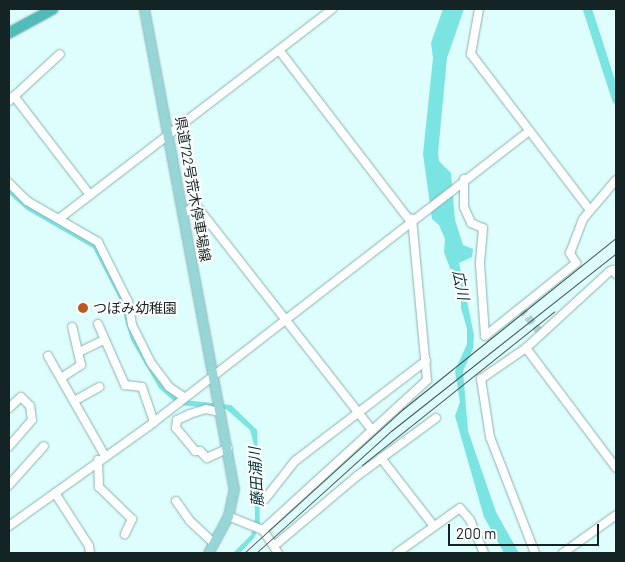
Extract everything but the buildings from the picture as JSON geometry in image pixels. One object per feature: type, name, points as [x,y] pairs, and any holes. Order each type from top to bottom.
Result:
[{"type":"highway","points":[[9,33],[53,9]]},
{"type":"main road","name":"県道722号荒木停車場線","points":[[144,9],[234,488],[228,516],[208,553]]},
{"type":"street","points":[[60,218],[332,9]]},
{"type":"street","points":[[479,9],[469,51],[590,210]]},
{"type":"street","points":[[263,530],[427,380],[412,219],[279,50]]},
{"type":"street","points":[[60,54],[11,98],[90,195]]},
{"type":"street","points":[[9,514],[12,524],[154,422],[412,219],[529,131]]},
{"type":"street","points":[[461,182],[464,207],[471,223],[483,228],[480,264],[485,336],[576,263],[570,253],[590,210],[604,197],[616,180]]},
{"type":"street","points":[[9,183],[27,200],[92,236],[103,250],[128,302],[132,325],[151,363],[169,387],[184,397]]},
{"type":"street","points":[[183,214],[193,206],[198,208],[372,430]]},
{"type":"street","points":[[535,553],[490,437],[481,379],[526,348],[609,272],[613,270],[616,274]]},
{"type":"street","points":[[98,324],[125,385],[142,386],[154,422]]},
{"type":"street","points":[[61,378],[81,366],[72,327]]},
{"type":"street","points":[[79,352],[104,340]]},
{"type":"street","points":[[526,348],[616,468]]},
{"type":"street","points":[[48,356],[74,401],[102,458],[98,485],[132,519],[125,534]]},
{"type":"street","points":[[265,500],[295,461],[426,361]]},
{"type":"street","points":[[74,401],[99,387]]},
{"type":"street","points":[[9,408],[21,397],[30,406],[32,420],[9,446]]},
{"type":"street","points":[[162,416],[178,420],[206,409],[220,412]]},
{"type":"street","points":[[228,516],[263,530],[276,550],[381,458],[436,418]]},
{"type":"street","points":[[178,420],[176,428],[195,452],[200,451],[207,458],[228,448]]},
{"type":"street","points":[[9,485],[44,446]]},
{"type":"street","points":[[381,458],[433,525]]},
{"type":"street","points":[[55,493],[89,546],[90,553]]},
{"type":"street","points":[[176,501],[190,521],[214,543]]},
{"type":"street","points":[[397,553],[433,525],[460,508],[470,520],[484,553]]},
{"type":"street","points":[[564,553],[616,515]]},
{"type":"water","name":"広川","points":[[443,9],[464,9],[447,58],[438,153],[439,161],[451,173],[455,220],[463,245],[473,249],[472,257],[459,263],[474,335],[473,349],[463,371],[468,431],[496,512],[519,553],[504,553],[484,517],[455,416],[460,402],[455,371],[467,344],[467,329],[461,308],[461,286],[454,279],[444,252],[445,239],[439,225],[432,219],[423,154],[433,58],[431,43]]},
{"type":"water","name":"藤田浦川","points":[[9,186],[95,242],[126,303],[139,345],[184,400],[231,405],[257,430],[260,525],[254,538],[240,553],[233,553],[251,535],[255,518],[254,445],[250,430],[226,409],[178,405],[159,388],[131,340],[119,298],[93,248],[27,210],[9,194]]},
{"type":"waterway","points":[[587,9],[616,99]]},
{"type":"tunnel","points":[[520,308],[540,332]]},
{"type":"railway","points":[[244,553],[403,409],[616,238]]},
{"type":"railway","points":[[256,553],[391,431],[616,253]]},
{"type":"railway","points":[[362,465],[554,312]]},
{"type":"place","name":"つぼみ幼稚園","points":[[83,308]]}]
